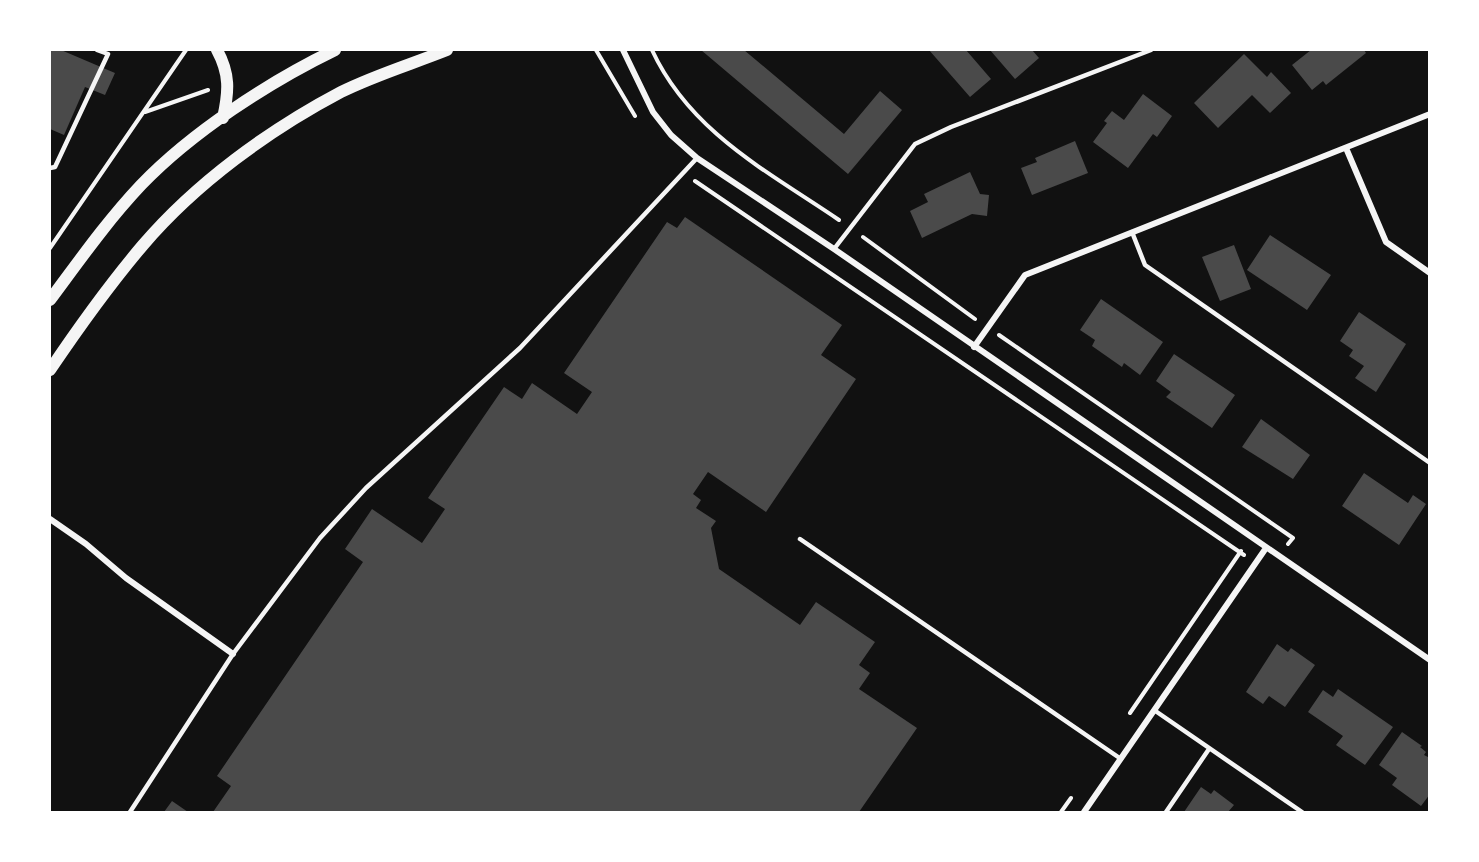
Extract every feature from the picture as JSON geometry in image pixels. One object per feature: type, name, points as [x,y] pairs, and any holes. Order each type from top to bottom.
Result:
[{"type":"main road","points":[[217,50],[228,75],[228,95],[223,118]]},
{"type":"main road","points":[[50,300],[141,185],[223,118],[296,69],[335,50]]},
{"type":"main road","points":[[50,370],[89,313],[144,244],[220,171],[280,129],[342,92],[447,50]]},
{"type":"street","points":[[623,50],[653,112],[671,135],[697,159],[834,249],[1430,660]]},
{"type":"street","points":[[974,347],[1025,274],[1430,114]]},
{"type":"street","points":[[1346,148],[1386,243],[1430,273]]},
{"type":"street","points":[[50,519],[86,544],[126,578],[233,654]]},
{"type":"street","points":[[1084,813],[1266,548]]},
{"type":"lane","points":[[50,168],[56,167],[108,54],[97,50]]},
{"type":"lane","points":[[834,249],[915,144],[951,127],[1151,50]]},
{"type":"lane","points":[[130,813],[233,654],[320,538],[366,488],[520,348],[697,159]]},
{"type":"lane","points":[[1132,232],[1145,266],[1430,463]]},
{"type":"lane","points":[[800,539],[1121,759]]},
{"type":"lane","points":[[1154,710],[1302,813]]},
{"type":"lane","points":[[1166,813],[1209,749]]},
{"type":"path","points":[[50,248],[186,50]]},
{"type":"path","points":[[652,50],[662,72],[702,123],[722,141],[849,227],[988,328],[1293,538],[1279,557]]},
{"type":"path","points":[[145,112],[228,81]]},
{"type":"path","points":[[1126,719],[1263,518]]},
{"type":"path","points":[[1061,813],[1074,794]]},
{"type":"building","points":[[50,50],[61,50],[115,73],[105,95],[85,87],[64,135],[50,129]]},
{"type":"building","points":[[701,50],[744,50],[844,134],[880,91],[902,110],[848,174]]},
{"type":"building","points":[[929,50],[966,50],[991,79],[970,97]]},
{"type":"building","points":[[990,50],[1032,50],[1039,58],[1015,79]]},
{"type":"building","points":[[1311,50],[1364,50],[1366,53],[1326,85],[1323,81],[1312,90],[1292,65]]},
{"type":"building","points":[[1244,54],[1267,77],[1271,72],[1291,93],[1270,113],[1252,95],[1218,128],[1194,103]]},
{"type":"building","points":[[1143,94],[1172,116],[1157,137],[1153,134],[1128,168],[1093,142],[1107,123],[1104,121],[1112,111],[1124,120]]},
{"type":"building","points":[[1075,141],[1088,173],[1032,195],[1021,168],[1037,162],[1035,158]]},
{"type":"building","points":[[970,172],[980,194],[989,195],[987,216],[972,214],[922,238],[910,211],[928,202],[924,194]]},
{"type":"building","points":[[685,217],[842,325],[821,355],[856,379],[766,512],[708,472],[693,494],[701,500],[696,508],[716,521],[711,528],[719,569],[800,625],[816,602],[875,642],[859,665],[870,673],[859,689],[917,728],[859,812],[213,812],[231,786],[217,776],[363,562],[345,549],[372,509],[422,543],[445,509],[428,498],[504,387],[522,399],[532,383],[577,414],[592,392],[564,373],[667,222],[677,228]]},
{"type":"building","points":[[1270,235],[1331,275],[1307,310],[1247,270]]},
{"type":"building","points":[[1234,245],[1251,289],[1220,301],[1202,257]]},
{"type":"building","points":[[1101,299],[1163,342],[1140,375],[1124,363],[1122,367],[1092,346],[1095,340],[1080,330]]},
{"type":"building","points":[[1359,312],[1406,344],[1376,392],[1355,378],[1364,366],[1349,356],[1353,350],[1340,341]]},
{"type":"building","points":[[1174,354],[1235,395],[1212,428],[1166,397],[1171,392],[1156,381]]},
{"type":"building","points":[[1261,419],[1310,455],[1293,479],[1242,447]]},
{"type":"building","points":[[1364,473],[1408,503],[1413,495],[1426,504],[1399,545],[1342,506]]},
{"type":"building","points":[[1277,644],[1288,652],[1291,648],[1315,665],[1285,707],[1269,696],[1263,704],[1246,692]]},
{"type":"building","points":[[1338,689],[1393,727],[1365,765],[1336,745],[1343,736],[1308,712],[1323,690],[1333,697]]},
{"type":"building","points":[[1402,732],[1422,746],[1420,747],[1426,752],[1424,755],[1430,758],[1430,794],[1421,806],[1392,785],[1397,778],[1379,765]]},
{"type":"building","points":[[1201,787],[1211,794],[1214,790],[1234,805],[1228,812],[1184,812]]},
{"type":"building","points":[[172,801],[188,812],[164,812]]}]
